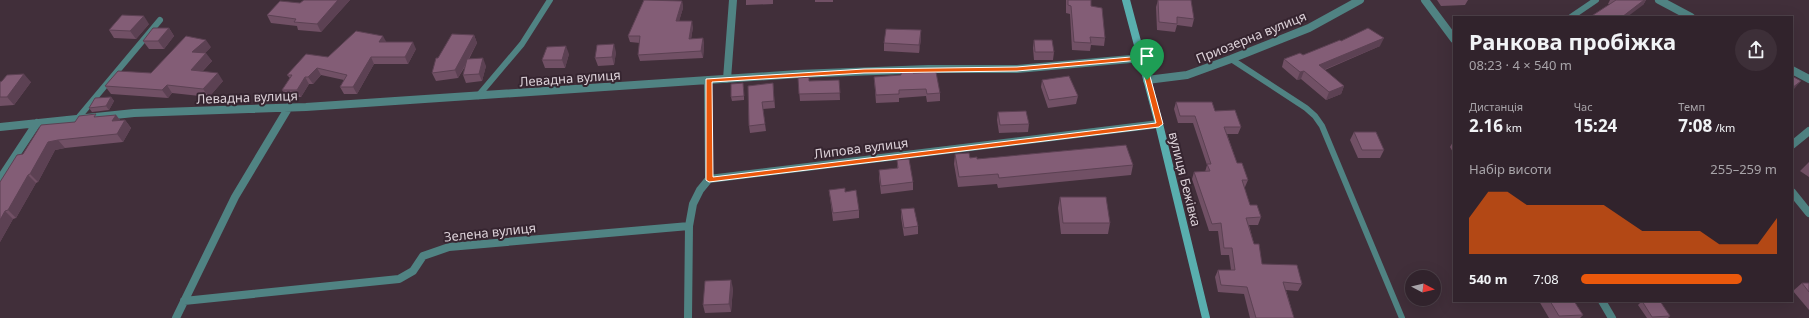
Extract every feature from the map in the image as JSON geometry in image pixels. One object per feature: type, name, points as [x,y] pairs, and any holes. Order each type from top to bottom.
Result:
[{"type":"main road","name":"вулиця Бежівка","points":[[1126,0],[1159,124],[1206,318]]},
{"type":"street","points":[[727,78],[733,0]]},
{"type":"street","name":"Приозерна вулиця","points":[[1147,80],[1188,75],[1231,59],[1309,28],[1360,0]]},
{"type":"street","points":[[1425,0],[1453,38]]},
{"type":"street","points":[[1659,0],[1689,16]]},
{"type":"street","name":"Левадна вулиця","points":[[0,127],[134,113],[289,107],[478,96],[727,78],[864,71],[1017,69],[1142,58]]},
{"type":"street","points":[[1793,71],[1809,79]]},
{"type":"street","points":[[688,318],[689,226],[693,204],[700,190],[709,180],[708,80]]},
{"type":"street","points":[[176,318],[235,197],[289,107]]},
{"type":"street","points":[[0,179],[37,123]]},
{"type":"street","name":"Липова вулиця","points":[[709,180],[1159,124]]},
{"type":"street","points":[[1793,144],[1809,131]]},
{"type":"street","points":[[1793,193],[1809,213]]},
{"type":"street","name":"Зелена вулиця","points":[[184,301],[399,279],[413,271],[423,256],[449,247],[689,226]]},
{"type":"street","points":[[1603,302],[1612,318]]},
{"type":"lane","points":[[478,96],[522,44],[550,0]]},
{"type":"lane","points":[[1572,16],[1596,0]]},
{"type":"lane","points":[[78,118],[160,20]]},
{"type":"lane","points":[[1231,59],[1306,108],[1315,116],[1322,126],[1402,318]]},
{"type":"building","points":[[304,0],[338,0],[317,24],[294,22],[296,19],[267,15],[280,1],[300,3]]},
{"type":"building","points":[[644,0],[682,1],[676,21],[692,21],[689,39],[703,38],[701,51],[638,55],[640,36],[628,36]]},
{"type":"building","points":[[1068,0],[1091,0],[1091,6],[1102,8],[1105,38],[1090,37],[1091,43],[1074,42],[1071,6],[1068,5]]},
{"type":"building","points":[[1158,0],[1191,0],[1194,19],[1177,17],[1177,24],[1159,22]]},
{"type":"building","points":[[1616,0],[1644,0],[1623,16],[1592,16]]},
{"type":"building","points":[[122,15],[144,16],[130,31],[109,30]]},
{"type":"building","points":[[153,28],[169,28],[158,41],[143,41]]},
{"type":"building","points":[[1368,28],[1384,38],[1319,65],[1344,86],[1329,92],[1304,71],[1300,72],[1284,59],[1300,53],[1303,55],[1340,40],[1341,41]]},
{"type":"building","points":[[886,29],[921,30],[919,45],[884,43]]},
{"type":"building","points":[[356,31],[383,36],[379,42],[413,42],[405,57],[371,57],[353,87],[340,87],[347,75],[317,68],[308,77],[305,77],[297,90],[282,90],[292,75],[287,75],[306,54],[328,57]]},
{"type":"building","points":[[452,34],[474,35],[455,70],[432,73],[436,58],[438,58]]},
{"type":"building","points":[[186,36],[206,40],[192,52],[206,53],[191,70],[218,73],[203,89],[167,85],[162,90],[105,86],[118,71],[151,73]]},
{"type":"building","points":[[1034,40],[1052,40],[1054,52],[1035,52]]},
{"type":"building","points":[[614,44],[612,57],[595,58],[597,45]]},
{"type":"building","points":[[566,46],[562,60],[542,60],[547,47]]},
{"type":"building","points":[[483,58],[479,74],[463,75],[467,59]]},
{"type":"building","points":[[912,70],[913,73],[936,72],[940,93],[927,94],[926,89],[899,90],[899,94],[876,95],[874,77],[901,75],[901,71]]},
{"type":"building","points":[[24,74],[7,97],[0,97],[0,82],[7,75]]},
{"type":"building","points":[[1069,76],[1078,96],[1049,100],[1042,80]]},
{"type":"building","points":[[809,77],[809,81],[839,80],[840,93],[799,94],[798,78]]},
{"type":"building","points":[[1793,77],[1801,81],[1793,87]]},
{"type":"building","points":[[743,83],[744,96],[731,97],[731,84]]},
{"type":"building","points":[[773,83],[774,101],[762,102],[765,124],[749,126],[748,86]]},
{"type":"building","points":[[111,97],[106,106],[89,108],[95,98]]},
{"type":"building","points":[[1176,102],[1212,102],[1215,111],[1235,110],[1241,127],[1224,127],[1237,163],[1242,163],[1248,180],[1242,180],[1250,205],[1257,205],[1261,217],[1246,218],[1254,244],[1259,244],[1262,264],[1297,265],[1302,284],[1283,282],[1294,318],[1256,318],[1247,287],[1221,285],[1218,270],[1235,270],[1232,248],[1224,248],[1221,223],[1212,224],[1194,172],[1210,171],[1207,164],[1211,164],[1195,116],[1180,116]]},
{"type":"building","points":[[1026,111],[1029,124],[1000,125],[998,112]]},
{"type":"building","points":[[96,114],[94,117],[116,115],[112,121],[125,120],[117,134],[48,142],[8,210],[5,211],[0,220],[0,182],[17,155],[23,154],[41,125],[75,122],[79,116]]},
{"type":"building","points":[[1354,132],[1376,132],[1384,150],[1362,150]]},
{"type":"building","points":[[1126,145],[1133,165],[999,178],[998,174],[959,177],[955,154],[969,153],[970,158],[977,157],[977,159]]},
{"type":"building","points":[[909,159],[913,182],[881,186],[879,170],[898,168],[897,160]]},
{"type":"building","points":[[845,188],[845,192],[856,190],[859,210],[833,213],[829,190]]},
{"type":"building","points":[[1060,197],[1106,197],[1110,223],[1063,223]]},
{"type":"building","points":[[914,208],[918,226],[904,228],[901,209]]},
{"type":"building","points":[[731,280],[729,304],[703,305],[705,281]]},
{"type":"building","points":[[1802,283],[1809,283],[1809,292]]},
{"type":"building","points":[[1551,302],[1575,302],[1583,315],[1559,316]]},
{"type":"building","points":[[1643,302],[1661,302],[1670,316],[1652,317]]},
{"type":"route","points":[[1142,58],[1147,80],[1159,124],[709,180],[708,80],[864,71],[1017,69],[1142,58]]}]
